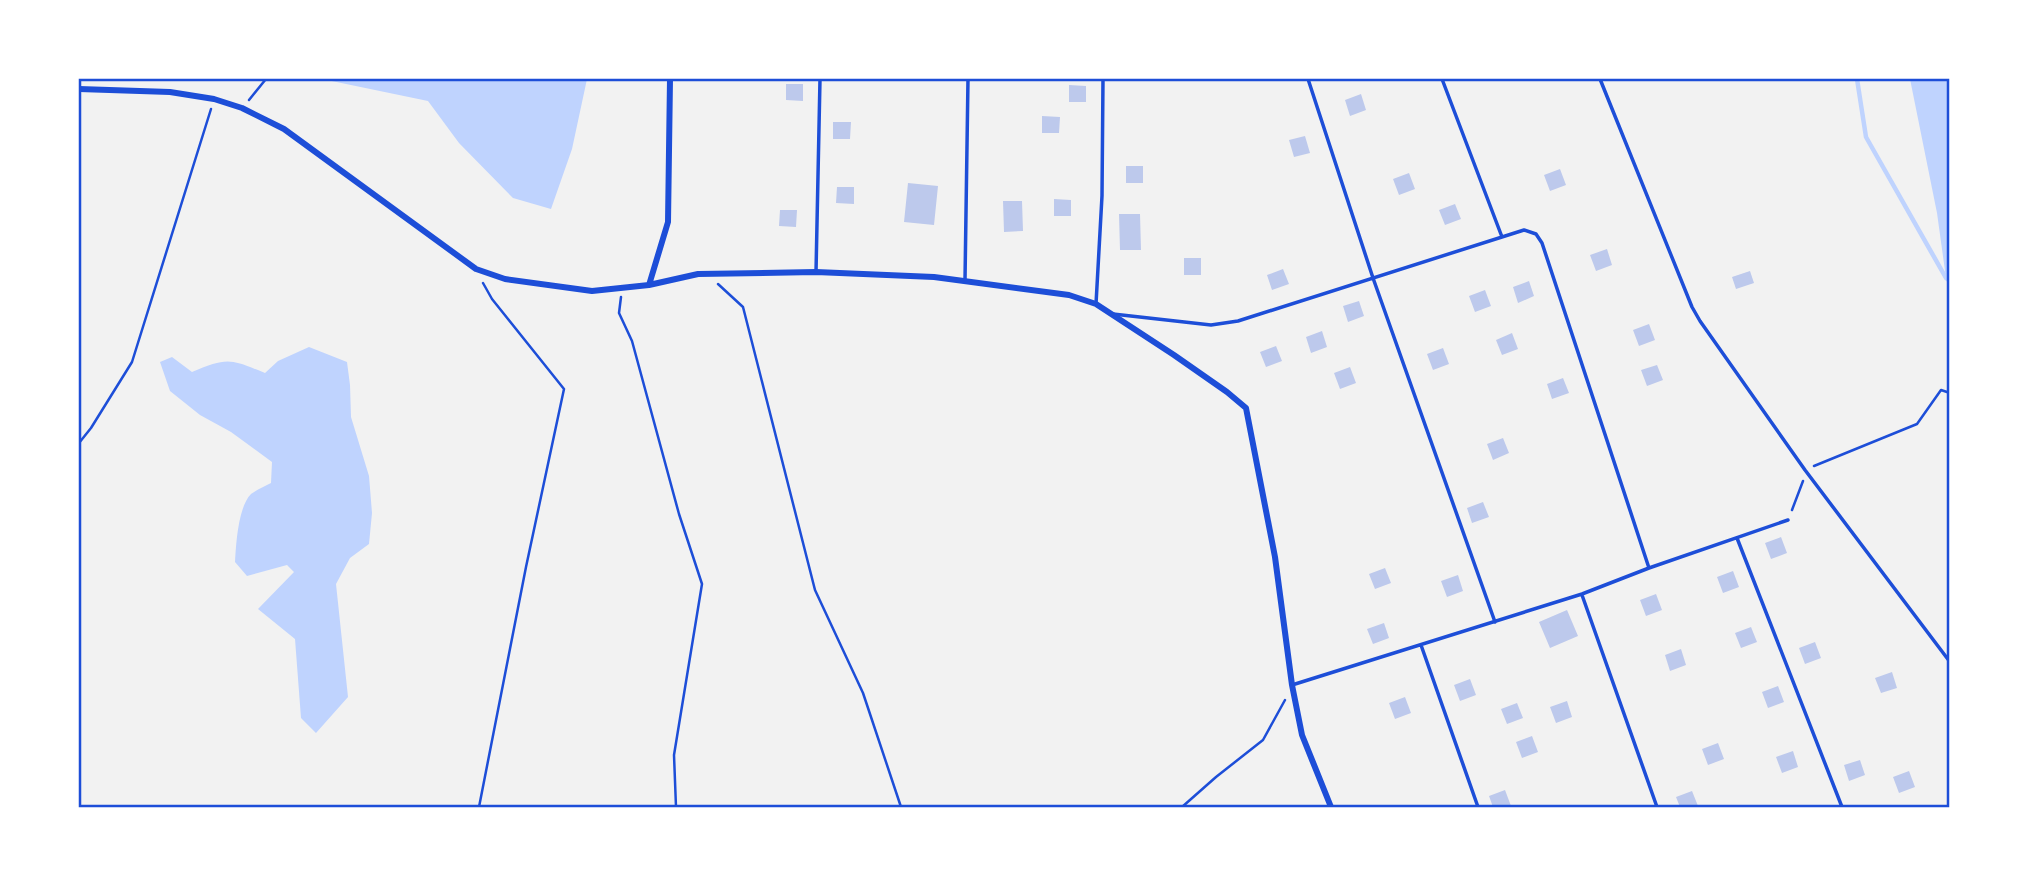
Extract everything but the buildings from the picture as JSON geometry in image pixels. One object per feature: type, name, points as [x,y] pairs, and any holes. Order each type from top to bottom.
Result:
[{"type":"street","points":[[649,285],[668,222],[670,79]]},
{"type":"street","points":[[79,89],[170,92],[214,99],[243,108],[284,130],[476,269],[505,279],[592,291],[649,285],[698,274],[816,272],[965,280],[1069,295],[1096,304],[1174,355],[1246,408],[1275,557],[1292,685],[1302,736],[1331,807]]},
{"type":"lane","points":[[816,272],[820,79]]},
{"type":"lane","points":[[965,280],[968,79]]},
{"type":"lane","points":[[1096,304],[1102,196],[1103,79]]},
{"type":"lane","points":[[1308,79],[1373,278],[1495,622]]},
{"type":"lane","points":[[1442,79],[1502,237]]},
{"type":"lane","points":[[1600,79],[1700,321],[1805,470],[1950,662]]},
{"type":"lane","points":[[1110,314],[1211,325],[1238,321],[1524,230],[1530,231],[1536,234],[1542,243],[1649,568]]},
{"type":"lane","points":[[1292,685],[1582,594],[1788,520]]},
{"type":"lane","points":[[1737,538],[1842,807]]},
{"type":"lane","points":[[1582,594],[1657,807]]},
{"type":"lane","points":[[1421,645],[1478,807]]},
{"type":"path","points":[[243,108],[267,79]]},
{"type":"path","points":[[79,443],[132,362],[214,99]]},
{"type":"path","points":[[476,269],[492,299],[564,388],[479,807]]},
{"type":"path","points":[[707,274],[743,307],[815,590],[863,693],[901,807]]},
{"type":"path","points":[[621,288],[619,313],[632,341],[679,514],[702,584],[674,755],[676,807]]},
{"type":"path","points":[[1788,520],[1802,486],[1805,470],[1917,424],[1941,390],[1950,393]]},
{"type":"path","points":[[1182,807],[1263,740],[1292,685]]},
{"type":"water","points":[[322,79],[587,79],[572,149],[551,209],[513,198],[459,143],[428,101]]},
{"type":"water","points":[[1910,79],[1950,79],[1950,285],[1946,278],[1937,213]]},
{"type":"water","points":[[309,347],[347,362],[351,417],[369,476],[372,513],[369,544],[350,558],[336,584],[348,697],[316,733],[301,718],[295,639],[258,609],[294,572],[287,565],[247,576],[235,562],[238,526],[243,508],[251,494],[271,483],[272,462],[231,432],[200,415],[170,391],[160,362],[172,357],[192,372],[229,362],[265,373],[278,361]]},
{"type":"waterway","points":[[1857,79],[1866,137],[1950,281]]}]
